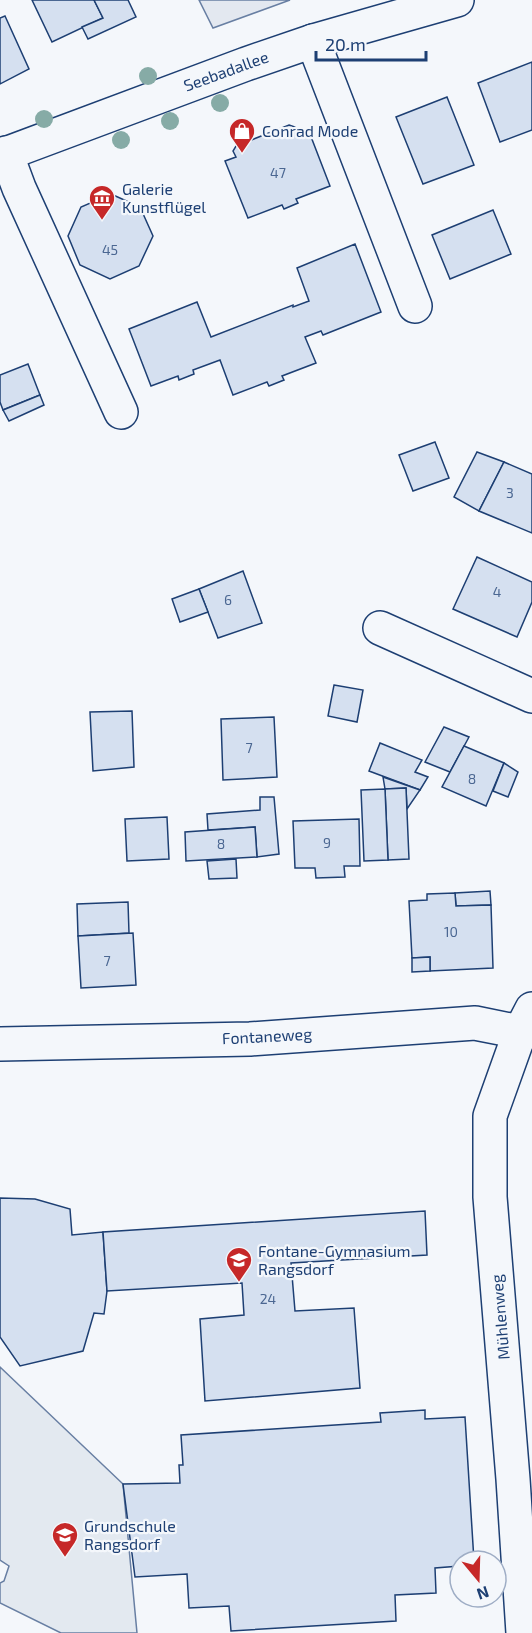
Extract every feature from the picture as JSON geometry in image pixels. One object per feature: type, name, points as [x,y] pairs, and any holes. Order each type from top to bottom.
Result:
[{"type":"street","name":"Seebadallee","points":[[3,154],[143,101],[313,41],[441,2]]},
{"type":"street","points":[[313,41],[415,306]]},
{"type":"street","points":[[3,154],[121,412]]},
{"type":"street","points":[[380,628],[532,696]]},
{"type":"street","name":"Fontaneweg","points":[[0,1044],[250,1039],[475,1023],[528,1024]]},
{"type":"street","name":"Mühlenweg","points":[[523,1633],[523,1478],[490,1197],[490,1116],[528,1024]]},
{"type":"shaded area","points":[[199,0],[290,0],[213,28]]},
{"type":"shaded area","name":"Grundschule Rangsdorf","points":[[0,1367],[123,1484],[137,1633],[61,1633],[0,1603],[0,1583],[4,1581],[9,1566],[0,1560]]},
{"type":"building","points":[[32,0],[94,0],[103,18],[52,42]]},
{"type":"building","points":[[94,0],[128,0],[136,17],[88,39],[82,27],[103,18]]},
{"type":"building","points":[[5,16],[29,69],[0,84],[0,18]]},
{"type":"building","points":[[532,62],[532,130],[500,142],[478,83]]},
{"type":"building","points":[[447,97],[474,165],[423,184],[396,117]]},
{"type":"building","points":[[289,125],[295,127],[297,132],[308,129],[330,186],[296,199],[298,203],[284,209],[282,205],[248,218],[225,161],[236,157],[233,151],[236,146]]},
{"type":"building","points":[[111,194],[140,207],[153,236],[139,266],[110,279],[80,265],[68,236],[81,207]]},
{"type":"building","points":[[493,210],[511,254],[450,279],[432,235]]},
{"type":"building","points":[[355,244],[381,312],[323,335],[321,331],[305,337],[316,363],[282,376],[284,380],[269,386],[267,382],[233,395],[220,360],[193,370],[194,374],[179,380],[178,376],[151,386],[129,329],[197,302],[211,337],[309,301],[297,268]]},
{"type":"building","points":[[28,364],[40,395],[3,410],[0,402],[0,375]]},
{"type":"building","points":[[40,395],[44,405],[9,421],[3,410]]},
{"type":"building","points":[[435,442],[449,478],[413,491],[399,455]]},
{"type":"building","points":[[477,452],[504,462],[479,511],[454,497]]},
{"type":"building","points":[[504,462],[532,474],[532,533],[479,511]]},
{"type":"building","points":[[477,557],[532,582],[532,602],[517,637],[453,609]]},
{"type":"building","points":[[243,571],[262,623],[218,638],[199,589]]},
{"type":"building","points":[[199,589],[208,612],[180,622],[172,599]]},
{"type":"building","points":[[334,685],[363,690],[357,722],[328,716]]},
{"type":"building","points":[[132,711],[134,767],[93,771],[90,712]]},
{"type":"building","points":[[274,717],[277,777],[223,780],[221,719]]},
{"type":"building","points":[[444,727],[469,737],[450,772],[425,762]]},
{"type":"building","points":[[380,743],[422,760],[415,772],[428,777],[420,790],[369,771]]},
{"type":"building","points":[[464,746],[504,763],[486,806],[442,787]]},
{"type":"building","points":[[504,763],[518,772],[508,797],[493,791]]},
{"type":"building","points":[[383,777],[420,790],[407,809],[406,788],[385,789]]},
{"type":"building","points":[[406,788],[409,859],[388,860],[385,789]]},
{"type":"building","points":[[385,789],[388,860],[364,861],[361,790]]},
{"type":"building","points":[[260,797],[274,797],[279,854],[257,857],[255,827],[208,830],[207,814],[260,810]]},
{"type":"building","points":[[167,817],[169,859],[127,861],[125,819]]},
{"type":"building","points":[[359,819],[360,866],[344,866],[345,877],[316,878],[315,868],[295,868],[293,821]]},
{"type":"building","points":[[255,827],[257,857],[186,861],[185,832]]},
{"type":"building","points":[[236,859],[237,878],[209,879],[207,861]]},
{"type":"building","points":[[490,891],[491,905],[456,906],[455,893]]},
{"type":"building","points":[[455,893],[456,906],[491,905],[493,968],[430,971],[430,957],[412,958],[409,901],[427,900],[427,894]]},
{"type":"building","points":[[128,902],[129,933],[78,936],[77,904]]},
{"type":"building","points":[[133,933],[136,985],[81,988],[78,936]]},
{"type":"building","points":[[430,957],[430,971],[412,972],[412,958]]},
{"type":"building","points":[[0,1198],[35,1199],[70,1209],[72,1235],[103,1232],[107,1291],[104,1314],[94,1313],[83,1351],[20,1366],[0,1337]]},
{"type":"building","points":[[425,1211],[427,1255],[291,1263],[295,1311],[354,1308],[360,1388],[205,1401],[200,1319],[244,1315],[242,1283],[107,1291],[103,1232]]},
{"type":"building","points":[[425,1410],[425,1419],[465,1417],[473,1549],[448,1549],[448,1567],[435,1568],[436,1593],[395,1595],[396,1621],[231,1631],[229,1606],[189,1608],[187,1574],[135,1577],[123,1484],[180,1483],[179,1465],[183,1465],[181,1435],[381,1422],[380,1413]]},
{"type":"place","name":"Conrad Mode","points":[[242,154]]},
{"type":"place","name":"Galerie Kunstflügel","points":[[102,221]]},
{"type":"place","name":"Fontane-Gymnasium Rangsdorf","points":[[239,1283]]},
{"type":"place","name":"Grundschule Rangsdorf","points":[[65,1558]]}]
